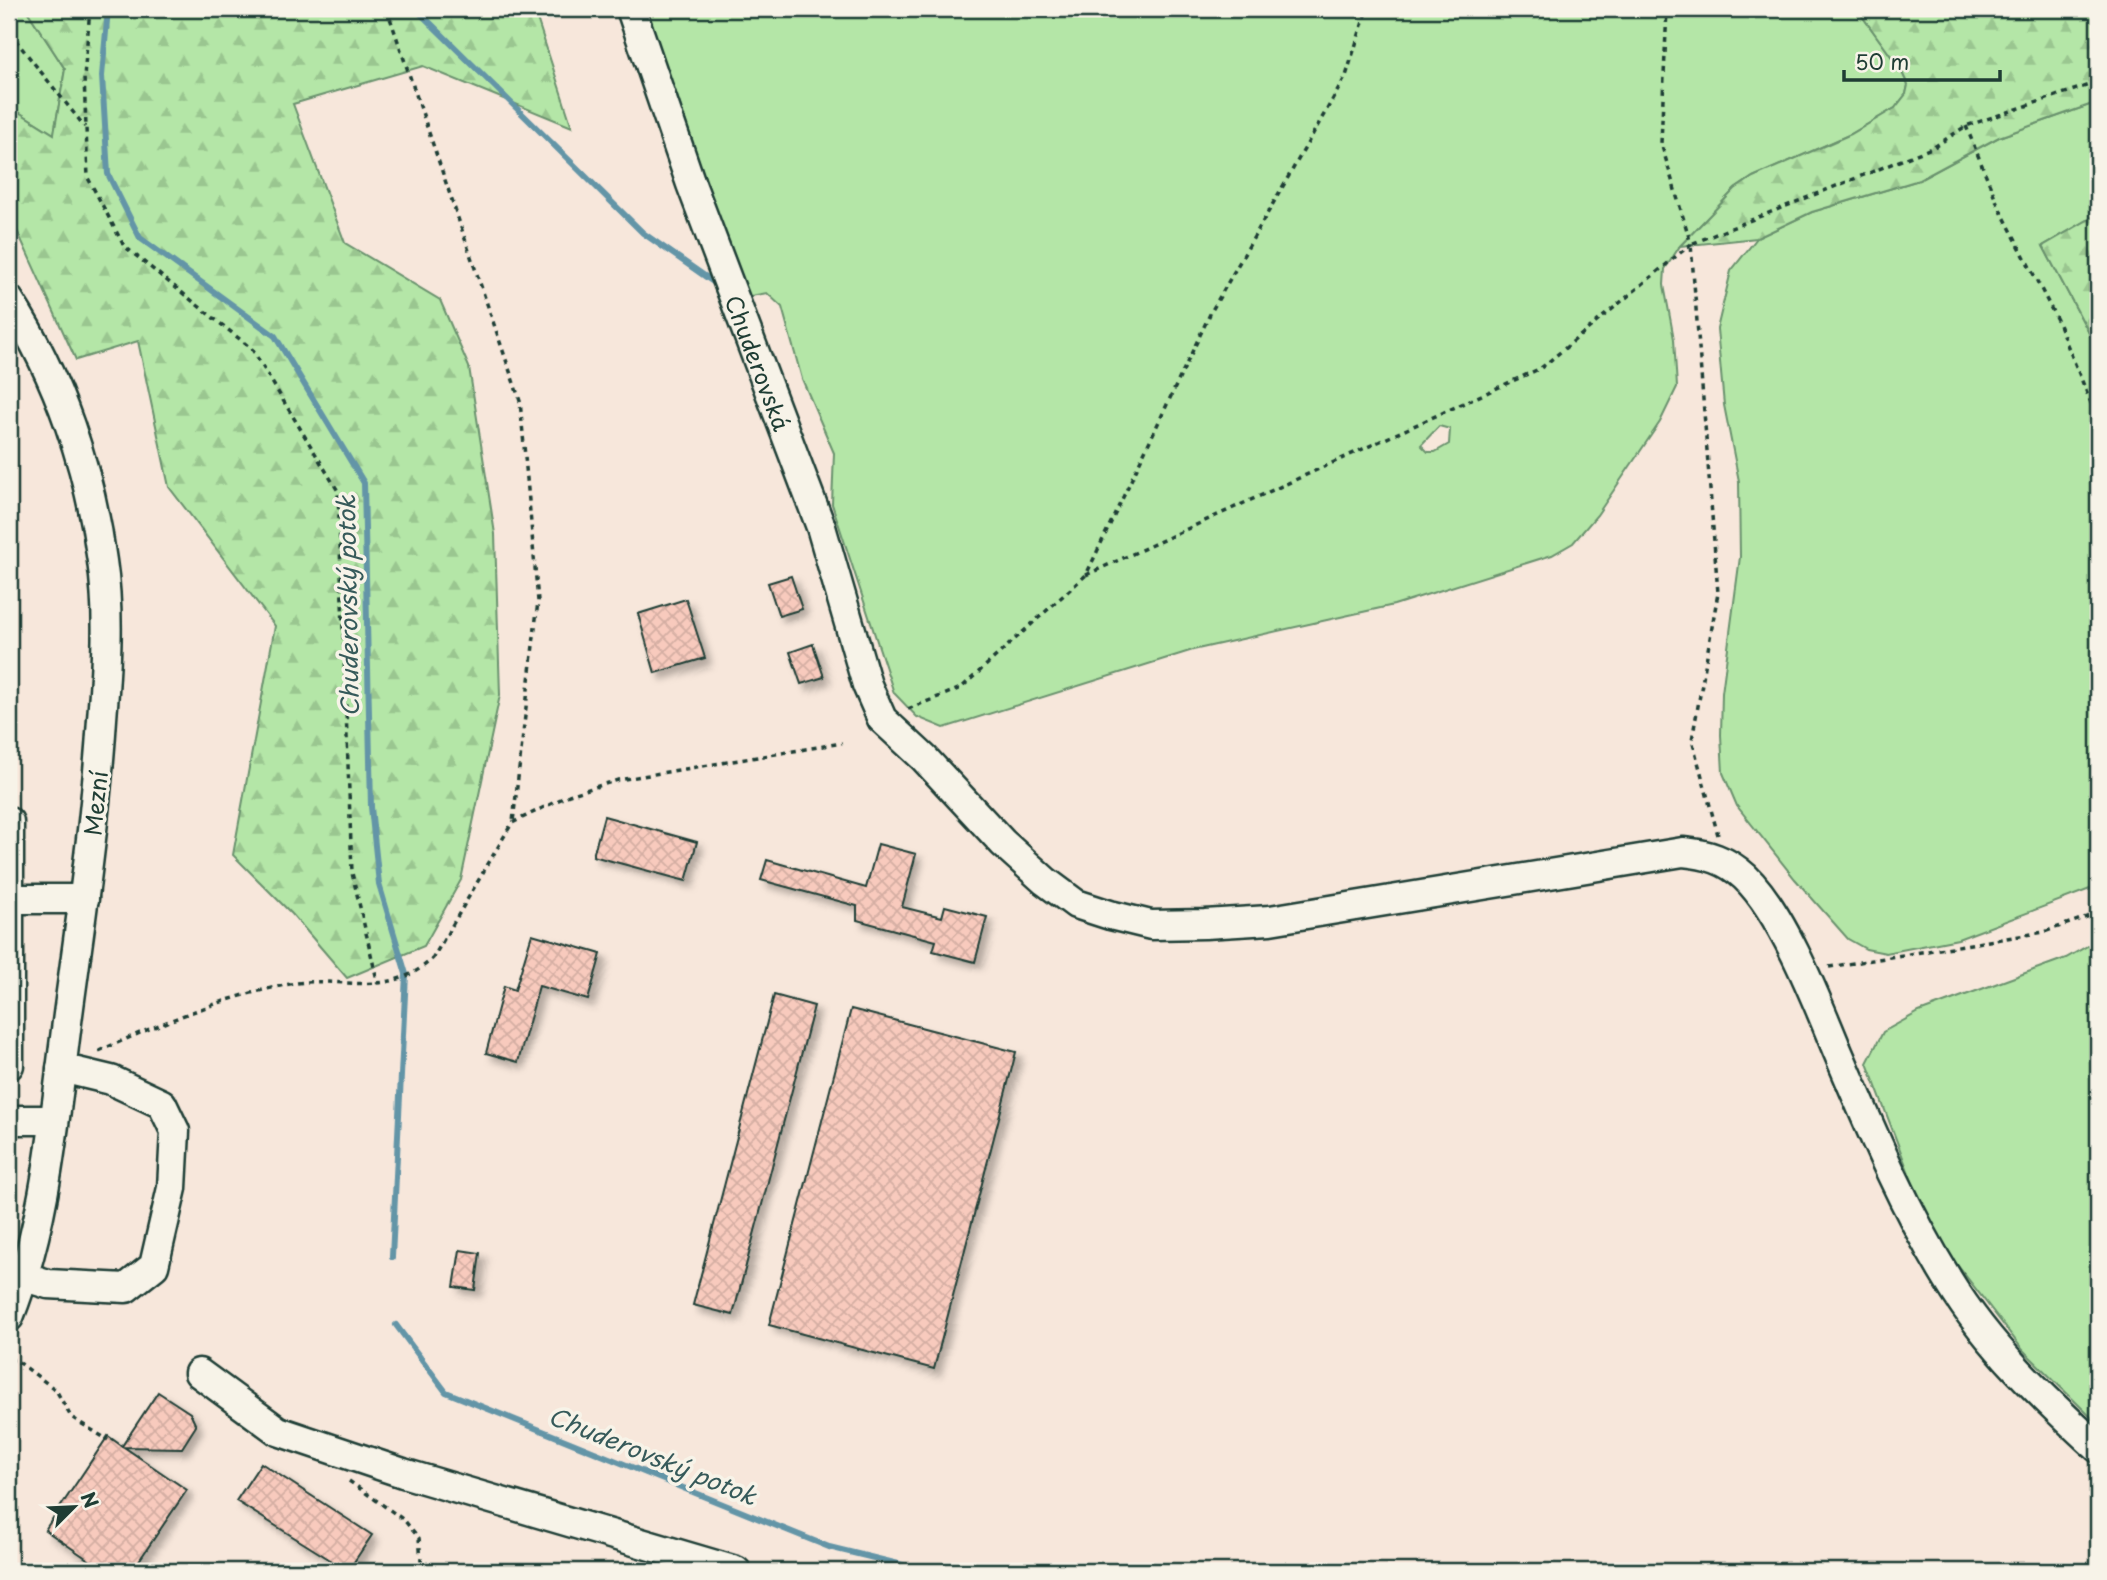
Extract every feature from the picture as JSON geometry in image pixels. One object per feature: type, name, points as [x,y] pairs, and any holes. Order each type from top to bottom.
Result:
[{"type":"street","name":"Chuderovská","points":[[631,9],[726,277],[821,527],[867,685],[882,719]]},
{"type":"street","name":"Mezní","points":[[9,300],[57,393],[84,468],[103,562],[107,649],[99,773],[54,1119],[9,1317]]},
{"type":"street","points":[[882,719],[924,758],[1003,844],[1045,881],[1076,904],[1151,925],[1270,920],[1683,852],[1707,854],[1726,863],[1745,877],[1762,898],[1803,971],[1888,1171],[1922,1238],[1952,1287],[1984,1333],[2039,1393],[2098,1448]]},
{"type":"street","points":[[9,822],[9,1065]]},
{"type":"street","points":[[10,899],[84,899]]},
{"type":"street","points":[[17,1275],[48,1284],[126,1288],[154,1266],[172,1188],[175,1131],[162,1104],[111,1080],[61,1068]]},
{"type":"street","points":[[9,1120],[54,1119]]},
{"type":"street","points":[[200,1373],[278,1432],[403,1473],[736,1571]]},
{"type":"path","points":[[90,9],[84,77],[88,178],[124,246],[253,349],[338,491],[352,873],[378,984]]},
{"type":"path","points":[[99,1051],[230,999],[289,984],[378,984],[418,972],[433,958],[512,823],[538,601],[520,401],[387,9]]},
{"type":"path","points":[[1086,575],[1212,312],[1346,76],[1367,9]]},
{"type":"path","points":[[1667,9],[1661,143],[1691,244],[1718,593],[1692,740],[1726,863]]},
{"type":"path","points":[[9,32],[86,129]]},
{"type":"path","points":[[882,719],[961,688],[1086,575],[1541,368],[1691,244],[1934,147],[1966,126],[2098,82]]},
{"type":"path","points":[[1966,126],[1999,207],[2057,320],[2098,421]]},
{"type":"path","points":[[512,823],[569,795],[618,780],[842,743]]},
{"type":"path","points":[[1803,971],[1943,951],[2044,932],[2098,913]]},
{"type":"path","points":[[9,1161],[9,1173]]},
{"type":"path","points":[[9,1360],[16,1360],[56,1390],[71,1417],[108,1440]]},
{"type":"path","points":[[347,1480],[404,1520],[419,1538],[422,1571]]},
{"type":"green space","points":[[9,9],[26,9],[65,69],[54,134],[9,106]]},
{"type":"green space","points":[[26,9],[534,9],[572,127],[423,66],[293,104],[345,243],[440,300],[469,367],[495,534],[500,695],[461,880],[424,946],[347,978],[292,914],[233,855],[275,626],[169,487],[138,341],[76,360],[9,213],[9,106],[54,134],[65,69]]},
{"type":"green space","points":[[640,9],[1857,9],[1901,70],[1908,85],[1906,94],[1895,108],[1851,134],[1753,177],[1735,189],[1680,246],[1665,269],[1664,285],[1674,339],[1677,387],[1660,422],[1597,515],[1573,543],[1552,555],[1394,605],[1193,650],[944,728],[917,717],[894,693],[832,504],[834,453],[802,379],[782,307],[767,293],[745,297],[676,93]],"holes":[[[1439,426],[1450,429],[1449,444],[1435,452],[1428,452],[1421,445]]]},
{"type":"green space","points":[[1857,9],[2098,9],[2098,102],[1999,137],[1919,180],[1812,212],[1757,238],[1680,246],[1735,189],[1753,177],[1851,134],[1895,108],[1906,94],[1908,85],[1901,70]]},
{"type":"green space","points":[[2098,102],[2098,214],[2043,246],[2098,350],[2098,886],[1958,939],[1886,953],[1866,949],[1848,939],[1795,879],[1737,806],[1723,773],[1722,693],[1740,557],[1739,481],[1724,405],[1717,329],[1731,271],[1757,238],[1812,212],[1919,180],[1999,137]]},
{"type":"green space","points":[[2098,214],[2098,350],[2043,246]]},
{"type":"green space","points":[[2098,940],[2098,1424],[2023,1350],[1931,1231],[1867,1063],[1883,1032],[1919,1012],[2066,958]]},
{"type":"building","points":[[791,576],[802,609],[779,616],[768,583]]},
{"type":"building","points":[[686,599],[705,658],[655,673],[638,614]]},
{"type":"building","points":[[813,644],[824,677],[801,684],[790,652]]},
{"type":"building","points":[[604,816],[697,842],[686,881],[593,856]]},
{"type":"building","points":[[878,844],[916,854],[902,907],[942,917],[945,906],[987,917],[975,962],[933,951],[936,941],[857,920],[857,906],[761,880],[767,860],[866,888]]},
{"type":"building","points":[[532,934],[601,954],[588,1000],[539,986],[518,1062],[486,1053],[504,986],[515,990]]},
{"type":"building","points":[[774,995],[814,1006],[733,1315],[693,1305]]},
{"type":"building","points":[[851,1009],[1016,1052],[934,1369],[769,1325]]},
{"type":"building","points":[[460,1250],[480,1253],[475,1290],[454,1287]]},
{"type":"building","points":[[158,1392],[190,1413],[196,1426],[182,1448],[124,1447],[187,1490],[132,1571],[105,1571],[45,1530],[108,1436],[122,1446]]},
{"type":"building","points":[[261,1463],[372,1535],[348,1571],[236,1501]]},
{"type":"waterway","name":"Chuderovský potok","points":[[108,9],[102,76],[108,174],[140,238],[275,336],[364,483],[371,807],[379,884],[406,974],[392,1257]]},
{"type":"waterway","points":[[416,9],[643,233],[719,286]]},
{"type":"waterway","name":"Chuderovský potok","points":[[396,1325],[446,1392],[829,1547],[927,1571]]}]
